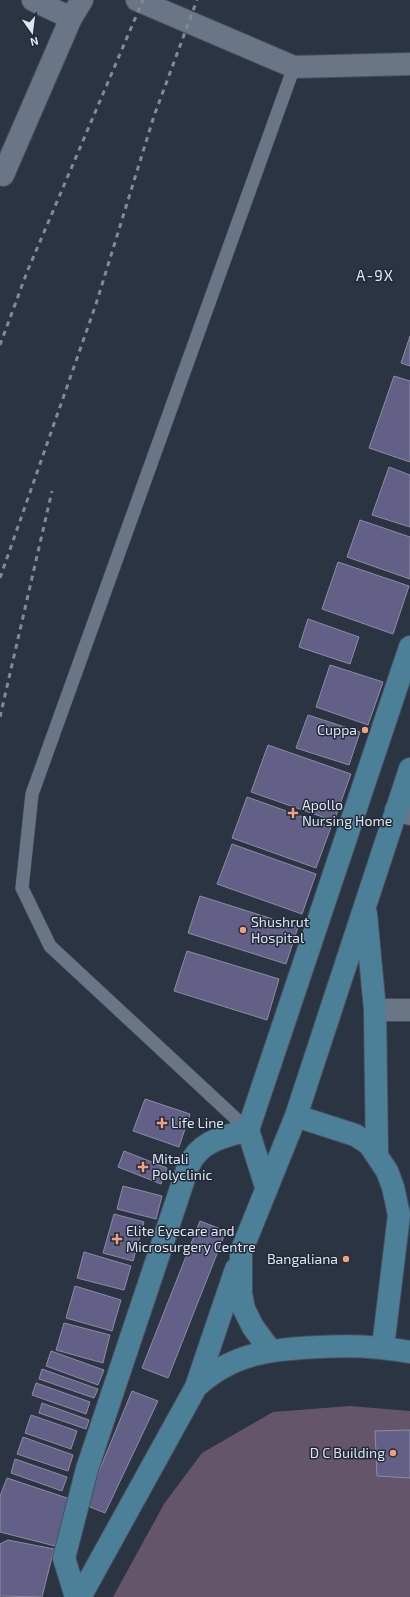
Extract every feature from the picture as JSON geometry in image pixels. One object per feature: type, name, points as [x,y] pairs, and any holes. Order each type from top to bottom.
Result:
[{"type":"street","points":[[0,174],[3,175],[76,9],[33,0]]},
{"type":"street","points":[[137,0],[294,67],[410,64]]},
{"type":"street","points":[[266,1187],[248,1130],[410,647]]},
{"type":"street","points":[[80,1597],[196,1387],[241,1252],[296,1116],[365,905],[403,812],[410,770]]},
{"type":"street","points":[[365,905],[375,1010],[377,1155]]},
{"type":"street","points":[[375,1010],[410,1010]]},
{"type":"street","points":[[296,1116],[355,1135],[369,1144],[377,1155],[393,1187],[404,1215],[383,1347]]},
{"type":"street","points":[[76,1597],[64,1558],[85,1476],[124,1354],[188,1167],[192,1158],[201,1147],[212,1140],[248,1130]]},
{"type":"street","points":[[241,1252],[241,1294],[244,1309],[253,1327],[270,1350]]},
{"type":"street","points":[[196,1387],[218,1369],[270,1350],[358,1345],[383,1347],[410,1352]]},
{"type":"lane","points":[[248,1130],[50,946],[22,888],[32,794],[294,67]]},
{"type":"shaded area","points":[[350,1406],[410,1411],[410,1597],[113,1597],[164,1504],[202,1453],[273,1412]]},
{"type":"building","points":[[410,336],[410,366],[401,363]]},
{"type":"building","points":[[394,376],[410,381],[410,462],[369,448]]},
{"type":"building","points":[[389,467],[410,475],[410,527],[372,515]]},
{"type":"building","points":[[360,520],[410,537],[410,579],[347,557]]},
{"type":"building","points":[[338,562],[409,586],[393,634],[322,609]]},
{"type":"building","points":[[308,619],[359,637],[350,664],[299,647]]},
{"type":"building","points":[[330,665],[383,682],[368,725],[316,707]]},
{"type":"building","points":[[308,715],[360,732],[349,765],[296,748]]},
{"type":"building","points":[[268,745],[351,774],[334,821],[251,792]]},
{"type":"building","points":[[247,797],[331,827],[316,868],[232,838]]},
{"type":"building","points":[[232,844],[316,874],[302,914],[217,884]]},
{"type":"building","name":"Shushrut Hospital","points":[[200,896],[298,927],[286,964],[188,933]]},
{"type":"building","points":[[187,951],[279,979],[267,1020],[174,991]]},
{"type":"building","name":"Life Line","points":[[145,1099],[190,1114],[179,1147],[133,1131]]},
{"type":"building","name":"Mitali Polyclinic","points":[[124,1151],[167,1168],[161,1184],[118,1167]]},
{"type":"building","points":[[123,1186],[162,1196],[156,1219],[117,1209]]},
{"type":"building","points":[[114,1214],[144,1222],[133,1261],[103,1253]]},
{"type":"building","points":[[200,1221],[226,1231],[168,1378],[142,1368]]},
{"type":"building","points":[[84,1252],[131,1266],[124,1290],[77,1278]]},
{"type":"building","points":[[75,1286],[121,1300],[112,1331],[66,1318]]},
{"type":"building","points":[[64,1323],[110,1335],[103,1363],[56,1350]]},
{"type":"building","points":[[51,1351],[104,1370],[98,1385],[46,1366]]},
{"type":"building","points":[[42,1369],[98,1389],[94,1398],[39,1379]]},
{"type":"building","points":[[36,1383],[90,1402],[86,1414],[32,1395]]},
{"type":"building","points":[[132,1391],[158,1401],[105,1513],[85,1505]]},
{"type":"building","points":[[42,1403],[89,1420],[86,1429],[39,1413]]},
{"type":"building","points":[[31,1415],[77,1431],[71,1449],[25,1433]]},
{"type":"building","name":"D C Building","points":[[410,1430],[410,1478],[377,1476],[375,1431]]},
{"type":"building","points":[[23,1437],[73,1455],[68,1471],[17,1454]]},
{"type":"building","points":[[15,1459],[67,1477],[62,1491],[11,1473]]},
{"type":"building","points":[[7,1478],[70,1499],[55,1546],[0,1532],[0,1496]]},
{"type":"building","points":[[8,1540],[54,1549],[42,1597],[0,1596],[0,1544]]},
{"type":"railway","points":[[0,345],[27,272],[143,0]]},
{"type":"railway","points":[[0,578],[96,304],[154,116],[197,0]]},
{"type":"railway","points":[[0,717],[52,491]]},
{"type":"place","name":"Cuppa","points":[[365,730]]},
{"type":"place","name":"Apollo Nursing Home","points":[[293,813]]},
{"type":"place","name":"Shushrut Hospital","points":[[243,930]]},
{"type":"place","name":"Life Line","points":[[162,1123]]},
{"type":"place","name":"Mitali Polyclinic","points":[[143,1167]]},
{"type":"place","name":"Elite Eyecare and Microsurgery Centre","points":[[117,1239]]},
{"type":"place","name":"Bangaliana","points":[[346,1259]]},
{"type":"place","name":"D C Building","points":[[393,1453]]},
{"type":"district","name":"A-9X","points":[[375,276]]}]
